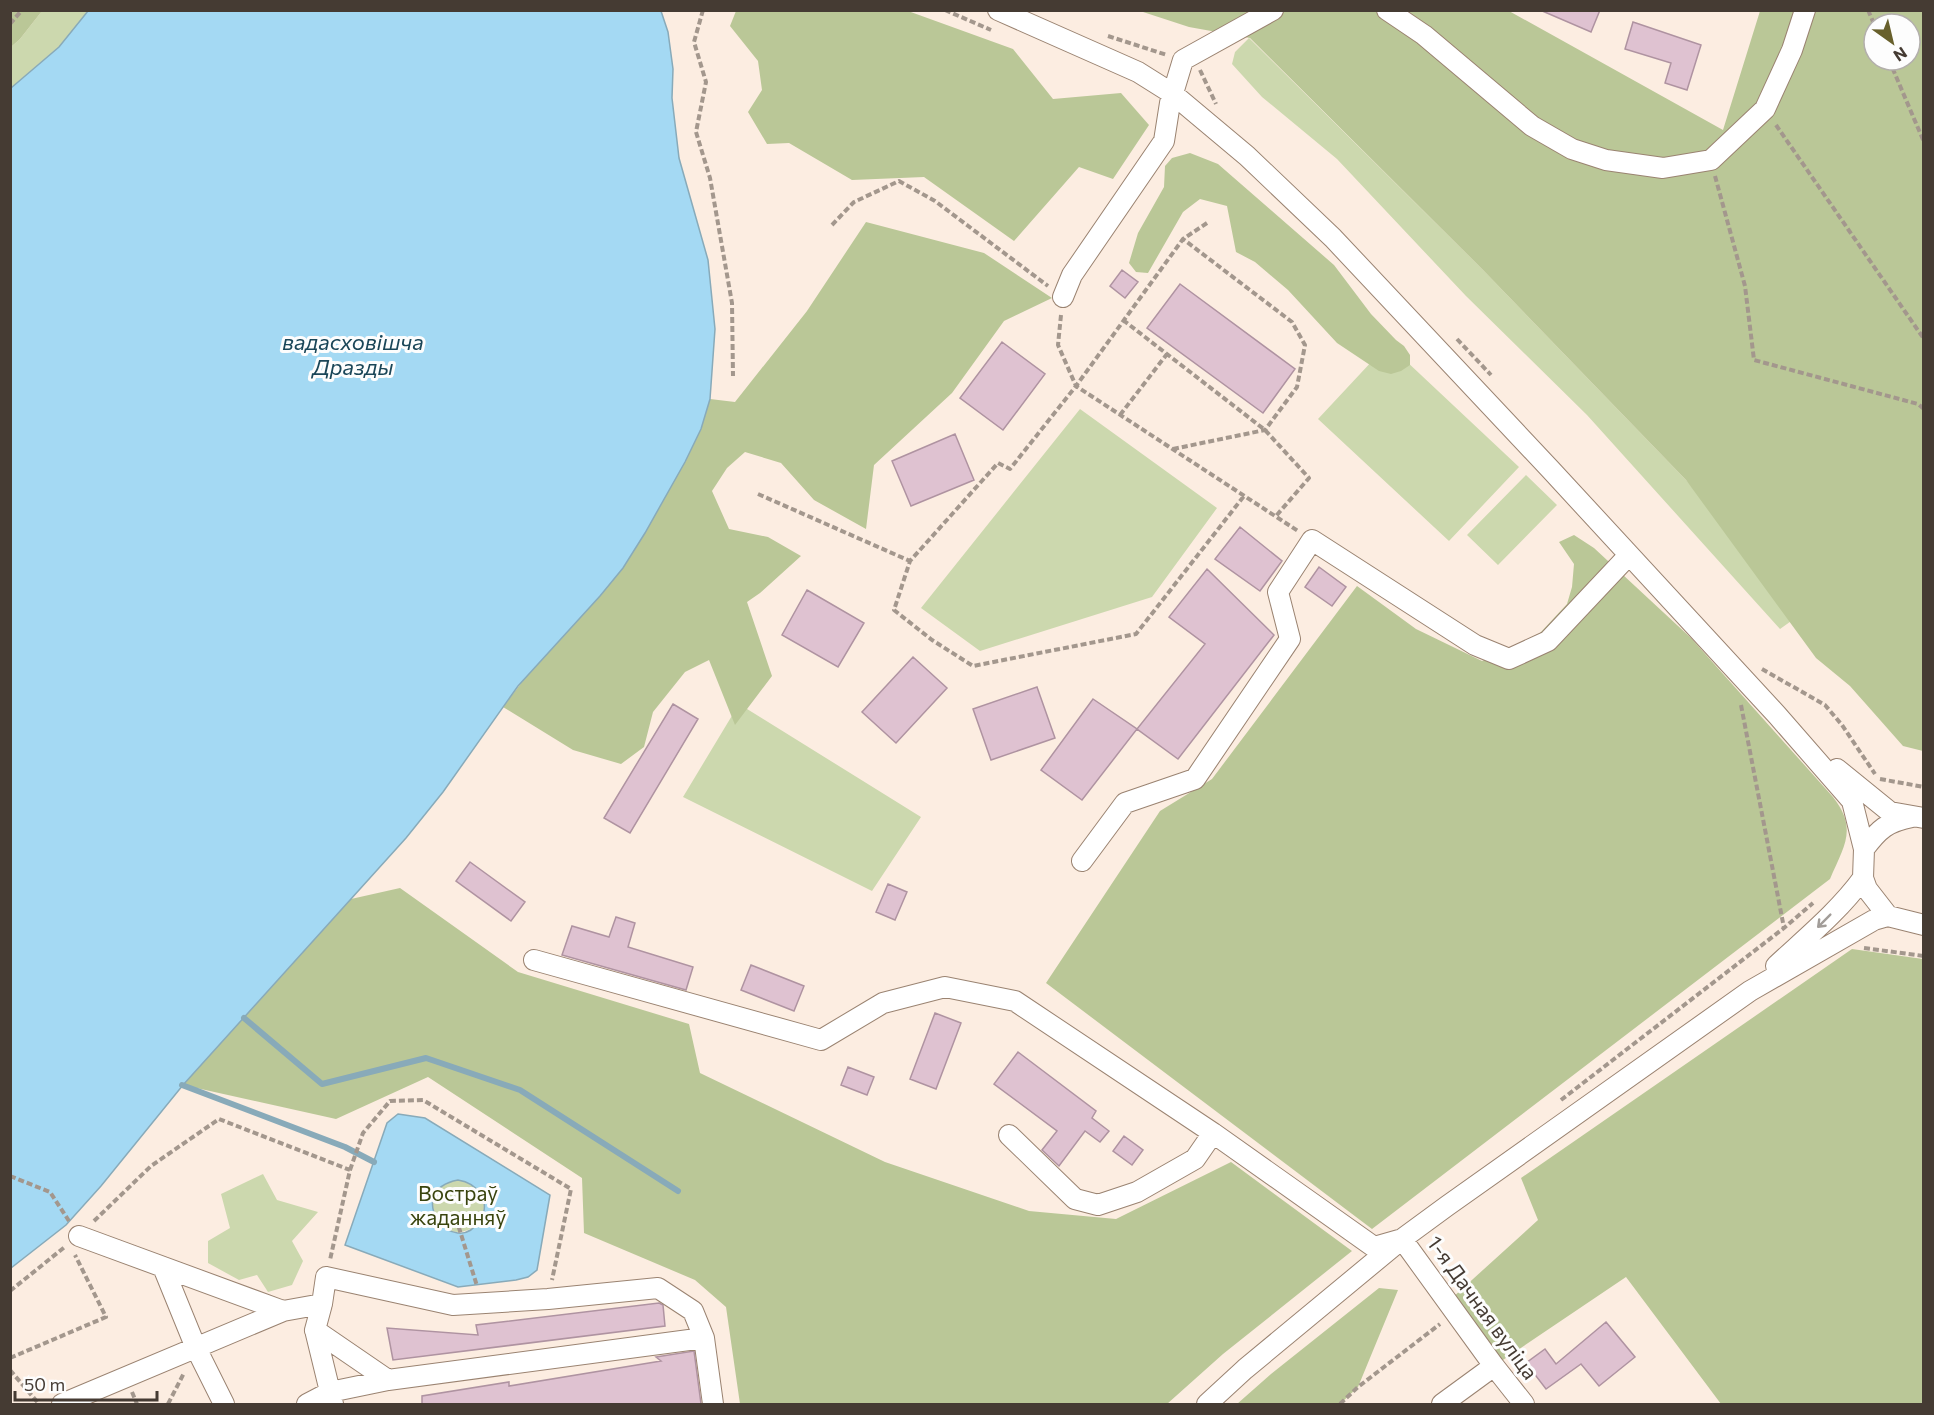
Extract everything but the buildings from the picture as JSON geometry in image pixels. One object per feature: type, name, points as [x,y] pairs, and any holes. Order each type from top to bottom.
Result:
[{"type":"street","points":[[998,10],[1138,72],[1173,94],[1247,156],[1333,238],[1436,346],[1777,715],[1852,801],[1864,849],[1863,878],[1867,889],[1888,916]]},
{"type":"street","points":[[1063,297],[1072,275],[1164,141],[1173,94],[1183,60],[1273,10]]},
{"type":"street","points":[[1387,10],[1424,35],[1532,126],[1572,149],[1606,160],[1663,168],[1711,160],[1765,109],[1792,50],[1805,10]]},
{"type":"street","points":[[1082,861],[1125,803],[1195,779],[1290,639],[1278,592],[1312,540],[1475,645],[1509,659],[1548,641],[1629,555]]},
{"type":"street","points":[[1777,715],[1890,812],[1919,818]]},
{"type":"street","points":[[1864,849],[1880,829],[1895,821],[1919,818]]},
{"type":"street","points":[[1750,990],[1821,925],[1863,878]]},
{"type":"street","points":[[1207,1404],[1245,1369],[1402,1239],[1750,990],[1874,920],[1888,916],[1922,924]]},
{"type":"street","points":[[534,960],[820,1040],[883,1003],[945,987],[1015,1000],[1213,1133],[1374,1247],[1402,1239]]},
{"type":"street","points":[[1009,1135],[1075,1198],[1098,1204],[1137,1192],[1195,1159],[1213,1133]]},
{"type":"street","name":"1-я Дачная вуліца","points":[[1402,1239],[1524,1404]]},
{"type":"street","points":[[74,1240],[163,1267],[283,1311]]},
{"type":"street","points":[[163,1267],[196,1348],[224,1404]]},
{"type":"street","points":[[332,1398],[315,1330],[326,1277],[453,1305],[548,1299],[658,1288],[693,1311],[704,1338],[713,1404]]},
{"type":"street","points":[[62,1404],[283,1311],[322,1304]]},
{"type":"street","points":[[315,1330],[388,1380]]},
{"type":"street","points":[[307,1404],[388,1380],[704,1338]]},
{"type":"street","points":[[1442,1404],[1494,1366]]},
{"type":"path","points":[[10,24],[22,10]]},
{"type":"path","points":[[703,10],[694,42],[706,82],[696,132],[710,178],[732,303],[733,376]]},
{"type":"path","points":[[1894,72],[1923,142]]},
{"type":"path","points":[[1765,109],[1923,339]]},
{"type":"path","points":[[1711,160],[1745,286],[1754,360],[1918,405],[1923,409]]},
{"type":"path","points":[[832,225],[854,202],[899,181],[936,201],[1063,297],[1058,345],[1076,386],[1312,540]]},
{"type":"path","points":[[1207,223],[1183,239],[1076,386],[1010,469],[998,463],[910,561],[894,610],[932,640],[973,666],[1136,634],[1244,496]]},
{"type":"path","points":[[1172,449],[1265,429],[1297,387],[1305,345],[1292,322],[1183,239]]},
{"type":"path","points":[[1124,320],[1265,429],[1309,478],[1276,516]]},
{"type":"path","points":[[1120,415],[1167,354]]},
{"type":"path","points":[[758,494],[910,561]]},
{"type":"path","points":[[1741,705],[1784,928]]},
{"type":"path","points":[[1859,947],[1923,956]]},
{"type":"path","points":[[326,1277],[352,1162],[363,1133],[390,1101],[423,1100],[571,1189],[548,1299]]},
{"type":"path","points":[[10,1291],[74,1240],[151,1166],[219,1119],[350,1170]]},
{"type":"path","points":[[10,1176],[50,1192],[74,1240],[106,1317],[10,1358]]},
{"type":"path","points":[[456,1218],[479,1292]]},
{"type":"path","points":[[1340,1404],[1358,1387],[1455,1312]]},
{"type":"path","points":[[10,1370],[39,1404]]},
{"type":"green space","points":[[11,10],[42,11],[11,47]]},
{"type":"green space","points":[[42,11],[88,11],[59,47],[11,88],[11,47]]},
{"type":"green space","points":[[736,11],[908,11],[1013,49],[1053,99],[1121,93],[1149,125],[1113,179],[1079,167],[1014,241],[924,177],[852,180],[789,143],[767,144],[748,112],[762,90],[758,61],[730,26]]},
{"type":"green space","points":[[1140,11],[1509,11],[1723,130],[1760,11],[1923,11],[1923,751],[1903,746],[1850,686],[1816,658],[1686,480],[1482,269],[1250,38],[1189,27]]},
{"type":"green space","points":[[1249,38],[1482,269],[1686,480],[1801,614],[1780,629],[1587,415],[1466,296],[1337,159],[1262,97],[1232,64],[1235,52]]},
{"type":"green space","points":[[1190,153],[1218,164],[1334,265],[1371,314],[1404,346],[1410,355],[1410,365],[1391,374],[1379,371],[1337,343],[1288,290],[1255,262],[1236,252],[1227,206],[1200,199],[1183,212],[1148,273],[1136,272],[1129,263],[1138,233],[1164,187],[1165,166],[1172,158]]},
{"type":"green space","points":[[866,222],[984,253],[1052,298],[1004,321],[952,393],[874,465],[866,529],[814,500],[781,463],[745,452],[727,468],[712,491],[729,529],[768,537],[801,556],[747,602],[772,676],[735,725],[709,660],[685,672],[653,712],[644,747],[621,764],[573,750],[503,707],[534,666],[623,568],[701,429],[710,399],[735,402],[807,311]]},
{"type":"green space","points":[[1388,344],[1519,467],[1449,541],[1318,419]]},
{"type":"green space","points":[[1080,409],[1217,508],[1152,597],[980,651],[921,608]]},
{"type":"green space","points":[[1526,475],[1557,505],[1498,565],[1467,535]]},
{"type":"green space","points":[[1574,535],[1594,548],[1691,638],[1833,797],[1841,808],[1847,828],[1844,847],[1830,879],[1372,1229],[1046,983],[1160,811],[1212,779],[1357,586],[1416,629],[1482,661],[1540,633],[1567,604],[1572,587],[1574,564],[1559,542]]},
{"type":"green space","points":[[739,704],[921,817],[872,891],[683,797]]},
{"type":"green space","points":[[400,888],[518,972],[689,1024],[700,1073],[885,1162],[1029,1211],[1116,1219],[1231,1162],[1352,1251],[1223,1354],[1167,1404],[740,1404],[726,1307],[695,1280],[584,1233],[582,1178],[428,1077],[336,1119],[183,1085],[351,899]]},
{"type":"green space","points":[[1852,949],[1923,959],[1923,1404],[1721,1404],[1626,1277],[1494,1366],[1451,1299],[1538,1220],[1521,1178]]},
{"type":"green space","points":[[263,1174],[277,1200],[318,1212],[292,1241],[303,1261],[292,1285],[268,1292],[257,1275],[239,1280],[208,1263],[208,1241],[230,1228],[221,1194]]},
{"type":"green space","name":"Востраў жаданняў","points":[[458,1180],[472,1184],[480,1192],[484,1206],[480,1220],[472,1228],[458,1232],[444,1228],[436,1220],[432,1206],[436,1192],[444,1184]]},
{"type":"green space","points":[[1379,1288],[1398,1290],[1358,1387],[1340,1404],[1237,1404],[1271,1374]]},
{"type":"water","name":"вадасховішча Дразды","points":[[88,11],[661,11],[668,32],[673,69],[672,98],[679,158],[708,260],[715,329],[710,399],[701,429],[685,462],[623,568],[518,686],[443,792],[406,838],[183,1085],[101,1186],[66,1225],[11,1268],[11,88],[59,47]]},
{"type":"water","points":[[398,1114],[425,1118],[550,1195],[537,1270],[528,1277],[516,1280],[458,1287],[345,1245],[387,1123]],"holes":[[[458,1180],[465,1182],[481,1194],[484,1206],[480,1220],[469,1231],[458,1233],[447,1229],[438,1220],[433,1209],[434,1197],[442,1187]]]},
{"type":"waterway","points":[[244,1018],[322,1084],[426,1058],[520,1090],[678,1191]]},
{"type":"waterway","points":[[182,1085],[345,1147],[374,1162]]}]
